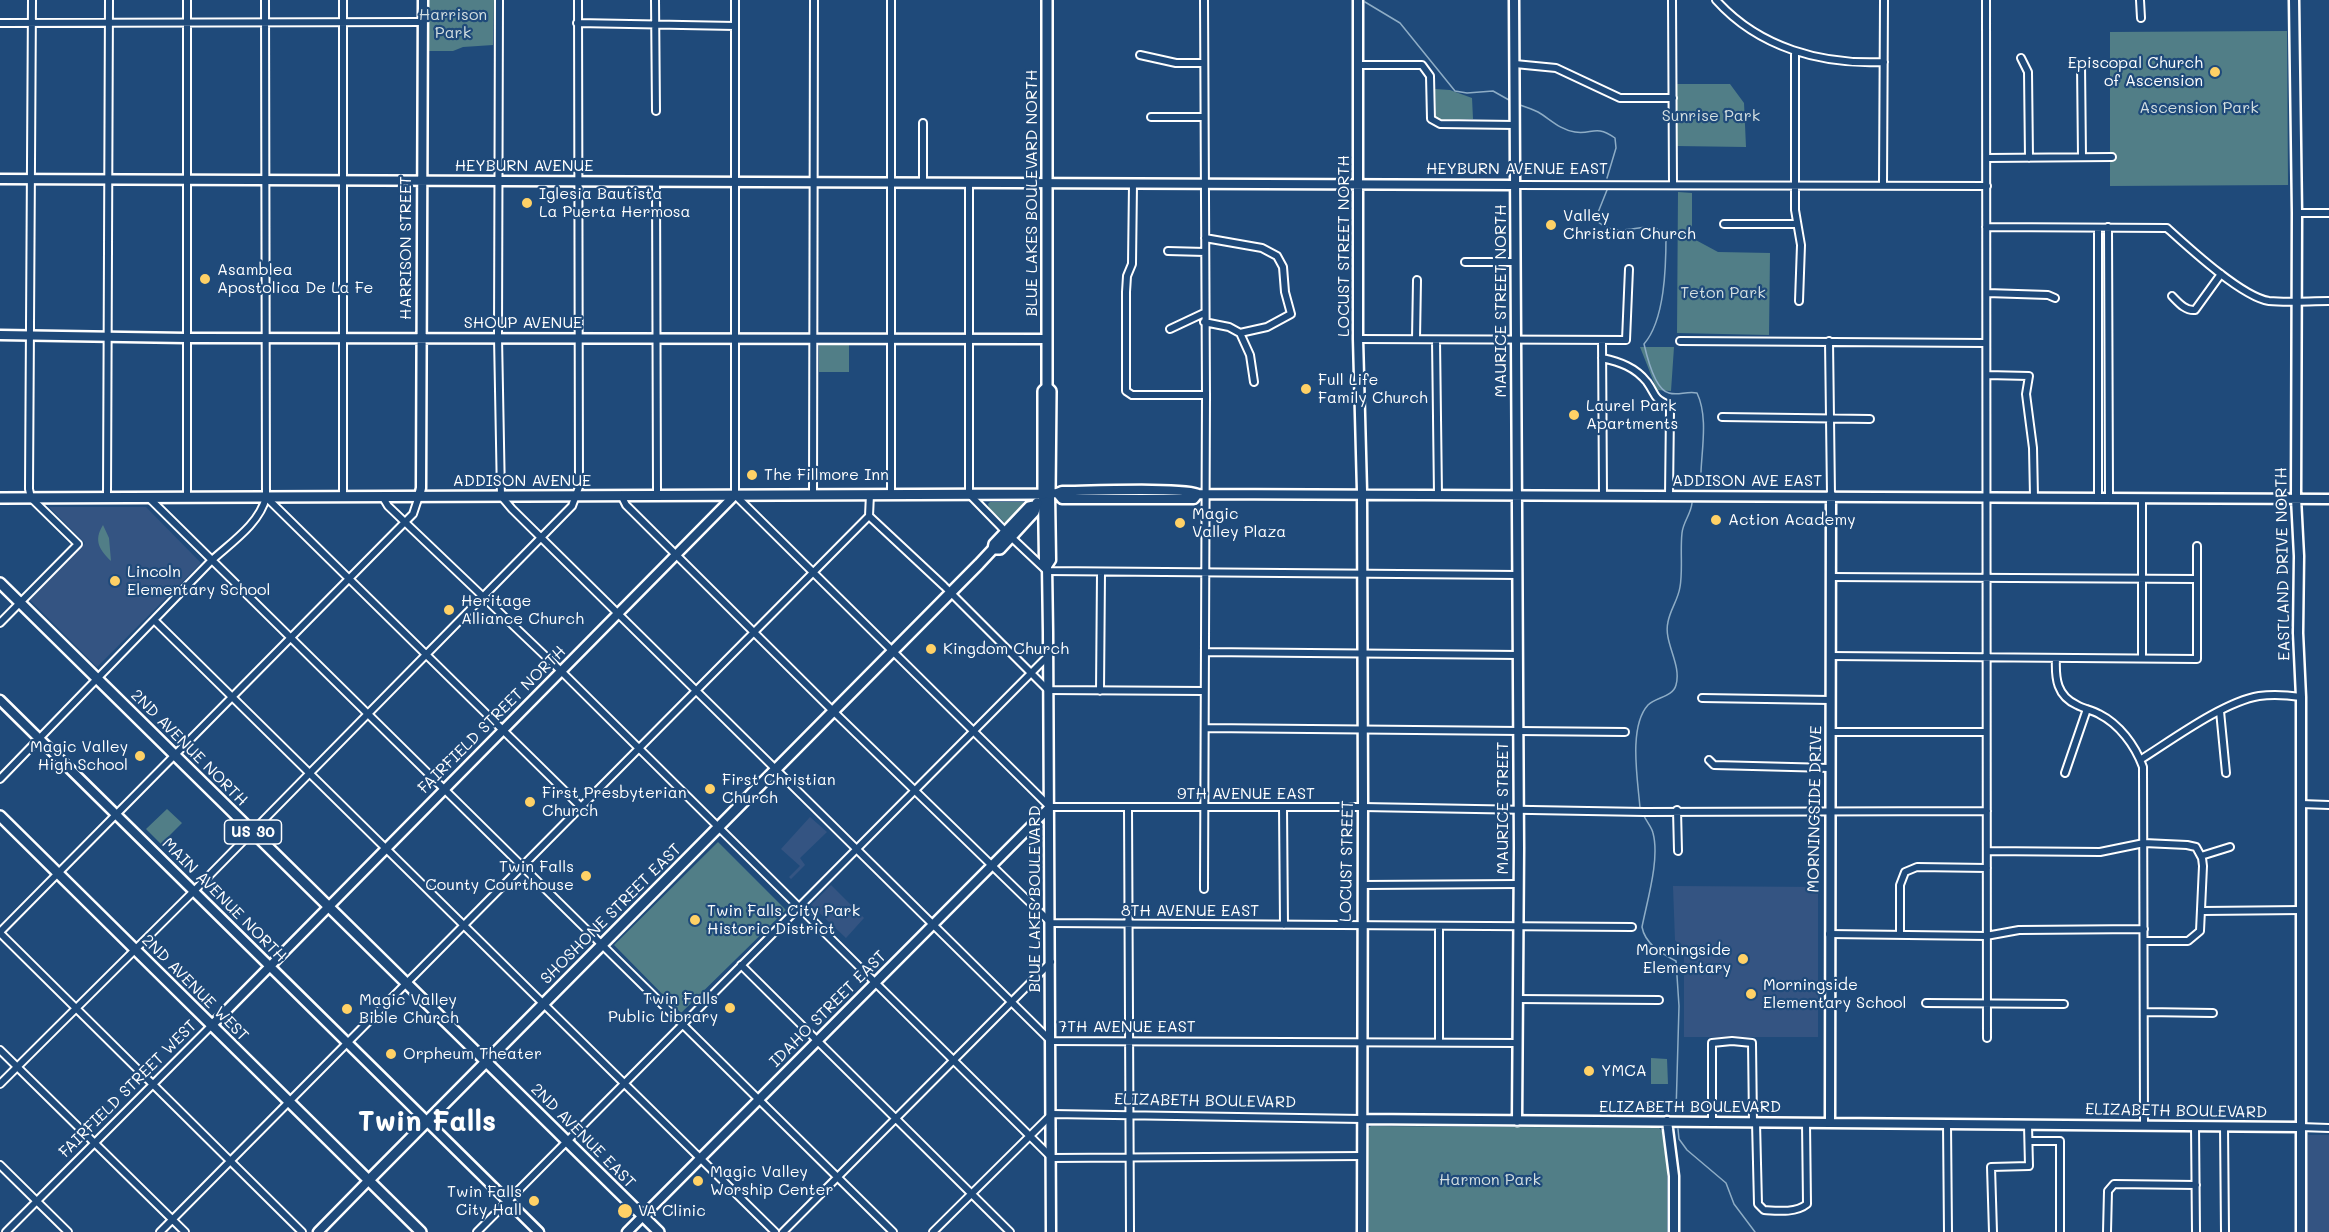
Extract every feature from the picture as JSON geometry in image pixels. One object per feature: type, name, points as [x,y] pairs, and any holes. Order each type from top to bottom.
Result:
[{"type":"main road","name":"BLUE LAKES BOULEVARD NORTH","points":[[1047,0],[1047,387],[1043,391],[1050,494]]},
{"type":"main road","name":"ADDISON AVENUE","points":[[0,498],[1050,494]]},
{"type":"main road","name":"SHOSHONE STREET EAST","points":[[368,1181],[993,549],[1000,549],[1009,534],[1034,512],[1034,506],[1050,494]]},
{"type":"main road","name":"2ND AVENUE NORTH","points":[[0,583],[486,1062]]},
{"type":"main road","name":"2ND AVENUE WEST","points":[[0,816],[421,1232]]},
{"type":"main road","name":"2ND AVENUE EAST","points":[[486,1062],[659,1232]]},
{"type":"street","points":[[0,623],[78,544],[32,498],[29,489],[32,0]]},
{"type":"street","points":[[107,497],[109,0]]},
{"type":"street","points":[[187,0],[188,497]]},
{"type":"street","points":[[0,778],[212,560],[260,514],[266,497],[265,0]]},
{"type":"street","points":[[343,0],[343,496]]},
{"type":"street","name":"HARRISON STREET","points":[[419,496],[421,488],[423,0]]},
{"type":"street","points":[[499,0],[498,338],[501,496]]},
{"type":"street","points":[[0,1084],[194,891],[570,509],[579,487],[578,0]]},
{"type":"street","points":[[655,0],[656,111]]},
{"type":"street","points":[[735,0],[735,495],[1050,807]]},
{"type":"street","points":[[813,494],[814,0]]},
{"type":"street","points":[[891,0],[891,494]]},
{"type":"street","points":[[1204,0],[1206,395],[1203,493],[1204,889]]},
{"type":"street","name":"LOCUST STREET NORTH","points":[[1358,0],[1358,339],[1362,493]]},
{"type":"street","name":"MAURICE STREET NORTH","points":[[1514,0],[1517,495]]},
{"type":"street","points":[[1672,0],[1673,185]]},
{"type":"street","points":[[1716,0],[1735,19],[1796,52],[1844,62],[1884,62]]},
{"type":"street","points":[[1883,185],[1884,0]]},
{"type":"street","points":[[1986,0],[1987,1038]]},
{"type":"street","points":[[2140,0],[2141,18]]},
{"type":"street","name":"EASTLAND DRIVE NORTH","points":[[2294,0],[2298,301],[2296,498],[2301,697],[2299,1127],[2301,1232]]},
{"type":"street","points":[[0,23],[423,22]]},
{"type":"street","points":[[578,23],[735,26]]},
{"type":"street","points":[[1796,52],[1796,224],[1801,245],[1799,301]]},
{"type":"street","points":[[1140,55],[1176,63],[1203,63]]},
{"type":"street","points":[[2021,58],[2028,72],[2029,158]]},
{"type":"street","points":[[1515,64],[1556,68],[1620,98],[1673,98]]},
{"type":"street","points":[[2081,64],[2082,158]]},
{"type":"street","points":[[1359,65],[1422,65],[1430,76],[1431,119],[1440,124],[1515,125]]},
{"type":"street","points":[[1151,117],[1203,117]]},
{"type":"street","points":[[923,123],[923,182]]},
{"type":"street","points":[[1987,158],[2112,157]]},
{"type":"street","name":"HEYBURN AVENUE","points":[[0,179],[343,182],[421,180],[814,183],[892,181],[1048,184]]},
{"type":"street","points":[[656,182],[657,495]]},
{"type":"street","points":[[969,183],[969,494],[1047,568],[1101,573],[1517,575]]},
{"type":"street","name":"HEYBURN AVENUE EAST","points":[[1048,184],[1987,186]]},
{"type":"street","points":[[1133,184],[1132,264],[1127,276],[1126,292],[1126,391],[1132,395],[1206,395]]},
{"type":"street","points":[[2297,213],[2329,213]]},
{"type":"street","points":[[1724,224],[1796,224]]},
{"type":"street","points":[[1986,227],[2167,228],[2221,274],[2266,301],[2329,301]]},
{"type":"street","points":[[2108,227],[2109,497]]},
{"type":"street","points":[[2098,228],[2098,497]]},
{"type":"street","points":[[1204,238],[1272,251],[1283,266],[1285,292],[1291,314],[1267,327],[1240,333]]},
{"type":"street","points":[[1168,251],[1204,252]]},
{"type":"street","points":[[1465,262],[1516,262]]},
{"type":"street","points":[[1358,339],[1626,340],[1629,269]]},
{"type":"street","points":[[2172,296],[2183,307],[2190,311],[2195,310],[2221,274]]},
{"type":"street","points":[[1416,339],[1417,280]]},
{"type":"street","points":[[1987,293],[2048,295],[2055,298]]},
{"type":"street","points":[[1170,329],[1204,313]]},
{"type":"street","points":[[1204,321],[1229,327],[1240,333],[1250,355],[1254,382]]},
{"type":"street","name":"SHOUP AVENUE","points":[[0,335],[186,338],[892,337],[1047,339]]},
{"type":"street","points":[[1437,340],[1438,495]]},
{"type":"street","points":[[1602,340],[1603,495]]},
{"type":"street","points":[[1680,341],[1986,343]]},
{"type":"street","points":[[1829,341],[1831,496]]},
{"type":"street","points":[[1602,358],[1620,362],[1634,369],[1647,382],[1657,400],[1668,405],[1669,496]]},
{"type":"street","points":[[1987,375],[2029,376],[2026,394],[2033,447],[2034,497]]},
{"type":"street","points":[[1722,417],[1870,419]]},
{"type":"street","name":"ADDISON AVE EAST","points":[[1050,494],[1062,499],[1194,499],[1203,493],[1362,493],[1669,496],[1986,495],[2329,499]]},
{"type":"street","name":"LOCUST STREET","points":[[1362,493],[1362,1232]]},
{"type":"street","points":[[160,1232],[869,516],[870,494]]},
{"type":"street","name":"BLUE LAKES BOULEVARD","points":[[1050,494],[1044,561],[1047,568],[1050,807],[1051,1232]]},
{"type":"street","points":[[621,495],[626,505],[754,633],[1051,923]]},
{"type":"street","name":"FAIRFIELD STREET NORTH","points":[[270,966],[735,495]]},
{"type":"street","name":"MAURICE STREET","points":[[1517,495],[1519,925],[1517,1121]]},
{"type":"street","points":[[382,496],[388,506],[561,671],[1052,1158],[1362,1156]]},
{"type":"street","points":[[302,1232],[0,932],[413,514],[419,496]]},
{"type":"street","name":"7TH AVENUE EAST","points":[[501,496],[1051,1041],[1518,1043]]},
{"type":"street","name":"MORNINGSIDE DRIVE","points":[[1830,1123],[1831,496]]},
{"type":"street","points":[[148,497],[893,1232]]},
{"type":"street","points":[[266,497],[581,807]]},
{"type":"street","points":[[2142,498],[2142,657]]},
{"type":"street","points":[[869,516],[951,592],[1048,690],[1204,691]]},
{"type":"street","points":[[1831,657],[2197,659],[2197,546]]},
{"type":"street","points":[[1100,691],[1101,573]]},
{"type":"street","points":[[1831,577],[2197,579]]},
{"type":"street","points":[[154,620],[775,1232]]},
{"type":"street","points":[[1205,652],[1518,655]]},
{"type":"street","points":[[477,1232],[1048,656]]},
{"type":"street","points":[[2055,658],[2056,683],[2060,691],[2076,705],[2097,712],[2118,727],[2140,760],[2144,787],[2144,1125]]},
{"type":"street","points":[[2140,760],[2220,711],[2259,696],[2301,697]]},
{"type":"street","points":[[1702,698],[1830,700]]},
{"type":"street","name":"MAIN AVENUE NORTH","points":[[0,700],[539,1232]]},
{"type":"street","points":[[2065,773],[2087,709]]},
{"type":"street","points":[[2220,711],[2226,773]]},
{"type":"street","points":[[1205,728],[1625,732]]},
{"type":"street","points":[[1831,732],[1986,732]]},
{"type":"street","points":[[1708,760],[1714,765],[1830,768]]},
{"type":"street","points":[[2301,804],[2329,805]]},
{"type":"street","name":"9TH AVENUE EAST","points":[[1050,807],[1363,807],[1644,812],[1677,810],[1987,811]]},
{"type":"street","name":"IDAHO STREET EAST","points":[[627,1232],[1050,807]]},
{"type":"street","points":[[1128,807],[1130,1232]]},
{"type":"street","points":[[1282,807],[1284,925]]},
{"type":"street","points":[[1677,810],[1678,851]]},
{"type":"street","points":[[1987,851],[2100,852],[2144,843],[2196,847],[2201,856],[2203,911],[2200,931],[2188,941],[2144,941]]},
{"type":"street","points":[[2201,856],[2230,847]]},
{"type":"street","points":[[1900,934],[1899,885],[1905,872],[1917,867],[1987,868]]},
{"type":"street","points":[[1363,885],[1518,884]]},
{"type":"street","points":[[2203,911],[2301,910]]},
{"type":"street","name":"8TH AVENUE EAST","points":[[1051,923],[1632,927]]},
{"type":"street","points":[[1438,926],[1439,1042]]},
{"type":"street","points":[[1829,934],[1986,936],[2019,930],[2144,929]]},
{"type":"street","points":[[783,1232],[1051,962]]},
{"type":"street","points":[[741,965],[1011,1232]]},
{"type":"street","name":"FAIRFIELD STREET WEST","points":[[6,1232],[270,966]]},
{"type":"street","points":[[1518,999],[1659,1000]]},
{"type":"street","points":[[1926,1003],[2064,1004]]},
{"type":"street","points":[[2145,1012],[2213,1013]]},
{"type":"street","points":[[1712,1122],[1712,1043],[1732,1041],[1752,1043],[1758,1204],[1764,1210],[1777,1211],[1800,1209],[1807,1204],[1806,1123]]},
{"type":"street","points":[[0,1050],[185,1232]]},
{"type":"street","points":[[933,1232],[1052,1114]]},
{"type":"street","name":"ELIZABETH BOULEVARD","points":[[1052,1114],[1517,1121],[2329,1128]]},
{"type":"street","points":[[1667,1121],[1674,1176],[1674,1232]]},
{"type":"street","points":[[1947,1124],[1948,1232]]},
{"type":"street","points":[[1993,1232],[1991,1167],[2029,1166],[2028,1125]]},
{"type":"street","points":[[2195,1126],[2196,1232]]},
{"type":"street","points":[[2223,1126],[2225,1232]]},
{"type":"street","points":[[2029,1141],[2060,1141],[2060,1232]]},
{"type":"street","points":[[0,1165],[68,1232]]},
{"type":"street","points":[[318,1232],[368,1181]]},
{"type":"street","points":[[2108,1232],[2110,1186],[2114,1184],[2196,1185]]},
{"type":"shaded area","name":"Lincoln Elementary School","points":[[49,507],[146,507],[201,563],[97,667],[30,600],[85,543]]},
{"type":"shaded area","points":[[810,817],[827,832],[800,858],[805,865],[791,879],[789,877],[800,866],[781,849]]},
{"type":"shaded area","points":[[831,885],[864,918],[846,938],[811,905]]},
{"type":"shaded area","name":"Morningside Elementary School","points":[[1673,886],[1818,887],[1818,1037],[1684,1037],[1684,951],[1675,940]]},
{"type":"shaded area","points":[[2308,1135],[2329,1135],[2329,1232],[2306,1232]]},
{"type":"green space","name":"Harrison Park","points":[[428,0],[494,0],[493,45],[463,47],[453,51],[428,51]]},
{"type":"green space","name":"Ascension Park","points":[[2287,31],[2288,185],[2110,186],[2110,32]]},
{"type":"green space","name":"Sunrise Park","points":[[1676,84],[1730,84],[1744,103],[1746,147],[1677,146]]},
{"type":"green space","points":[[1435,89],[1450,90],[1472,98],[1473,119],[1436,120]]},
{"type":"green space","name":"Teton Park","points":[[1678,192],[1692,193],[1692,238],[1718,252],[1770,253],[1769,335],[1677,333]]},
{"type":"green space","points":[[819,342],[849,342],[849,372],[819,372]]},
{"type":"green space","points":[[1640,347],[1674,347],[1671,391],[1657,390]]},
{"type":"green space","points":[[990,502],[1023,502],[1025,506],[1009,523],[1005,523],[989,508]]},
{"type":"green space","points":[[103,525],[109,538],[111,561],[98,541]]},
{"type":"green space","points":[[167,809],[182,823],[161,844],[146,829]]},
{"type":"green space","points":[[718,842],[786,910],[681,1013],[614,945]]},
{"type":"green space","points":[[1651,1058],[1667,1059],[1668,1084],[1651,1084]]},
{"type":"green space","name":"Harmon Park","points":[[1371,1126],[1659,1128],[1662,1131],[1667,1168],[1667,1232],[1369,1232],[1368,1128]]},
{"type":"waterway","points":[[1365,2],[1400,23],[1455,91],[1467,93],[1493,91],[1509,100]]},
{"type":"waterway","points":[[1520,105],[1538,112],[1570,131],[1581,133],[1598,131],[1615,138],[1616,148],[1607,178]]},
{"type":"waterway","points":[[1607,190],[1597,215],[1598,222],[1617,230],[1651,227],[1666,236],[1665,277],[1660,307],[1651,334],[1644,344],[1652,372],[1664,391],[1672,394],[1697,393],[1703,422],[1701,472]]},
{"type":"waterway","points":[[1640,808],[1636,769],[1638,727],[1648,705],[1671,692],[1676,685],[1677,669],[1667,630],[1680,587],[1682,533],[1692,503]]},
{"type":"waterway","points":[[1644,816],[1653,833],[1655,855],[1642,927],[1650,943],[1676,961],[1679,1006],[1676,1112]]},
{"type":"waterway","points":[[1678,1129],[1679,1139],[1687,1150],[1726,1183],[1734,1204],[1755,1232]]},
{"type":"place","name":"Episcopal Church of Ascension","points":[[2215,72]]},
{"type":"place","name":"Iglesia Bautista La Puerta Hermosa","points":[[527,203]]},
{"type":"place","name":"Valley Christian Church","points":[[1551,225]]},
{"type":"place","name":"Asamblea Apostolica De La Fe","points":[[205,279]]},
{"type":"place","name":"Full Life Family Church","points":[[1306,389]]},
{"type":"place","name":"Laurel Park Apartments","points":[[1574,415]]},
{"type":"place","name":"The Fillmore Inn","points":[[752,475]]},
{"type":"place","name":"Action Academy","points":[[1716,520]]},
{"type":"place","name":"Magic Valley Plaza","points":[[1180,523]]},
{"type":"place","name":"Lincoln Elementary School","points":[[115,581]]},
{"type":"place","name":"Heritage Alliance Church","points":[[449,610]]},
{"type":"place","name":"Kingdom Church","points":[[931,649]]},
{"type":"place","name":"Magic Valley High School","points":[[140,756]]},
{"type":"place","name":"First Christian Church","points":[[710,789]]},
{"type":"place","name":"First Presbyterian Church","points":[[530,802]]},
{"type":"place","name":"Twin Falls County Courthouse","points":[[586,876]]},
{"type":"place","name":"Twin Falls City Park Historic District","points":[[695,920]]},
{"type":"place","name":"Morningside Elementary","points":[[1743,959]]},
{"type":"place","name":"Morningside Elementary School","points":[[1751,994]]},
{"type":"place","name":"Twin Falls Public Library","points":[[730,1008]]},
{"type":"place","name":"Magic Valley Bible Church","points":[[347,1009]]},
{"type":"place","name":"Orpheum Theater","points":[[391,1054]]},
{"type":"place","name":"YMCA","points":[[1589,1071]]},
{"type":"place","name":"Magic Valley Worship Center","points":[[698,1181]]},
{"type":"place","name":"Twin Falls City Hall","points":[[534,1201]]},
{"type":"place","name":"VA Clinic","points":[[625,1211]]},
{"type":"district","name":"Twin Falls","points":[[427,1122]]}]
